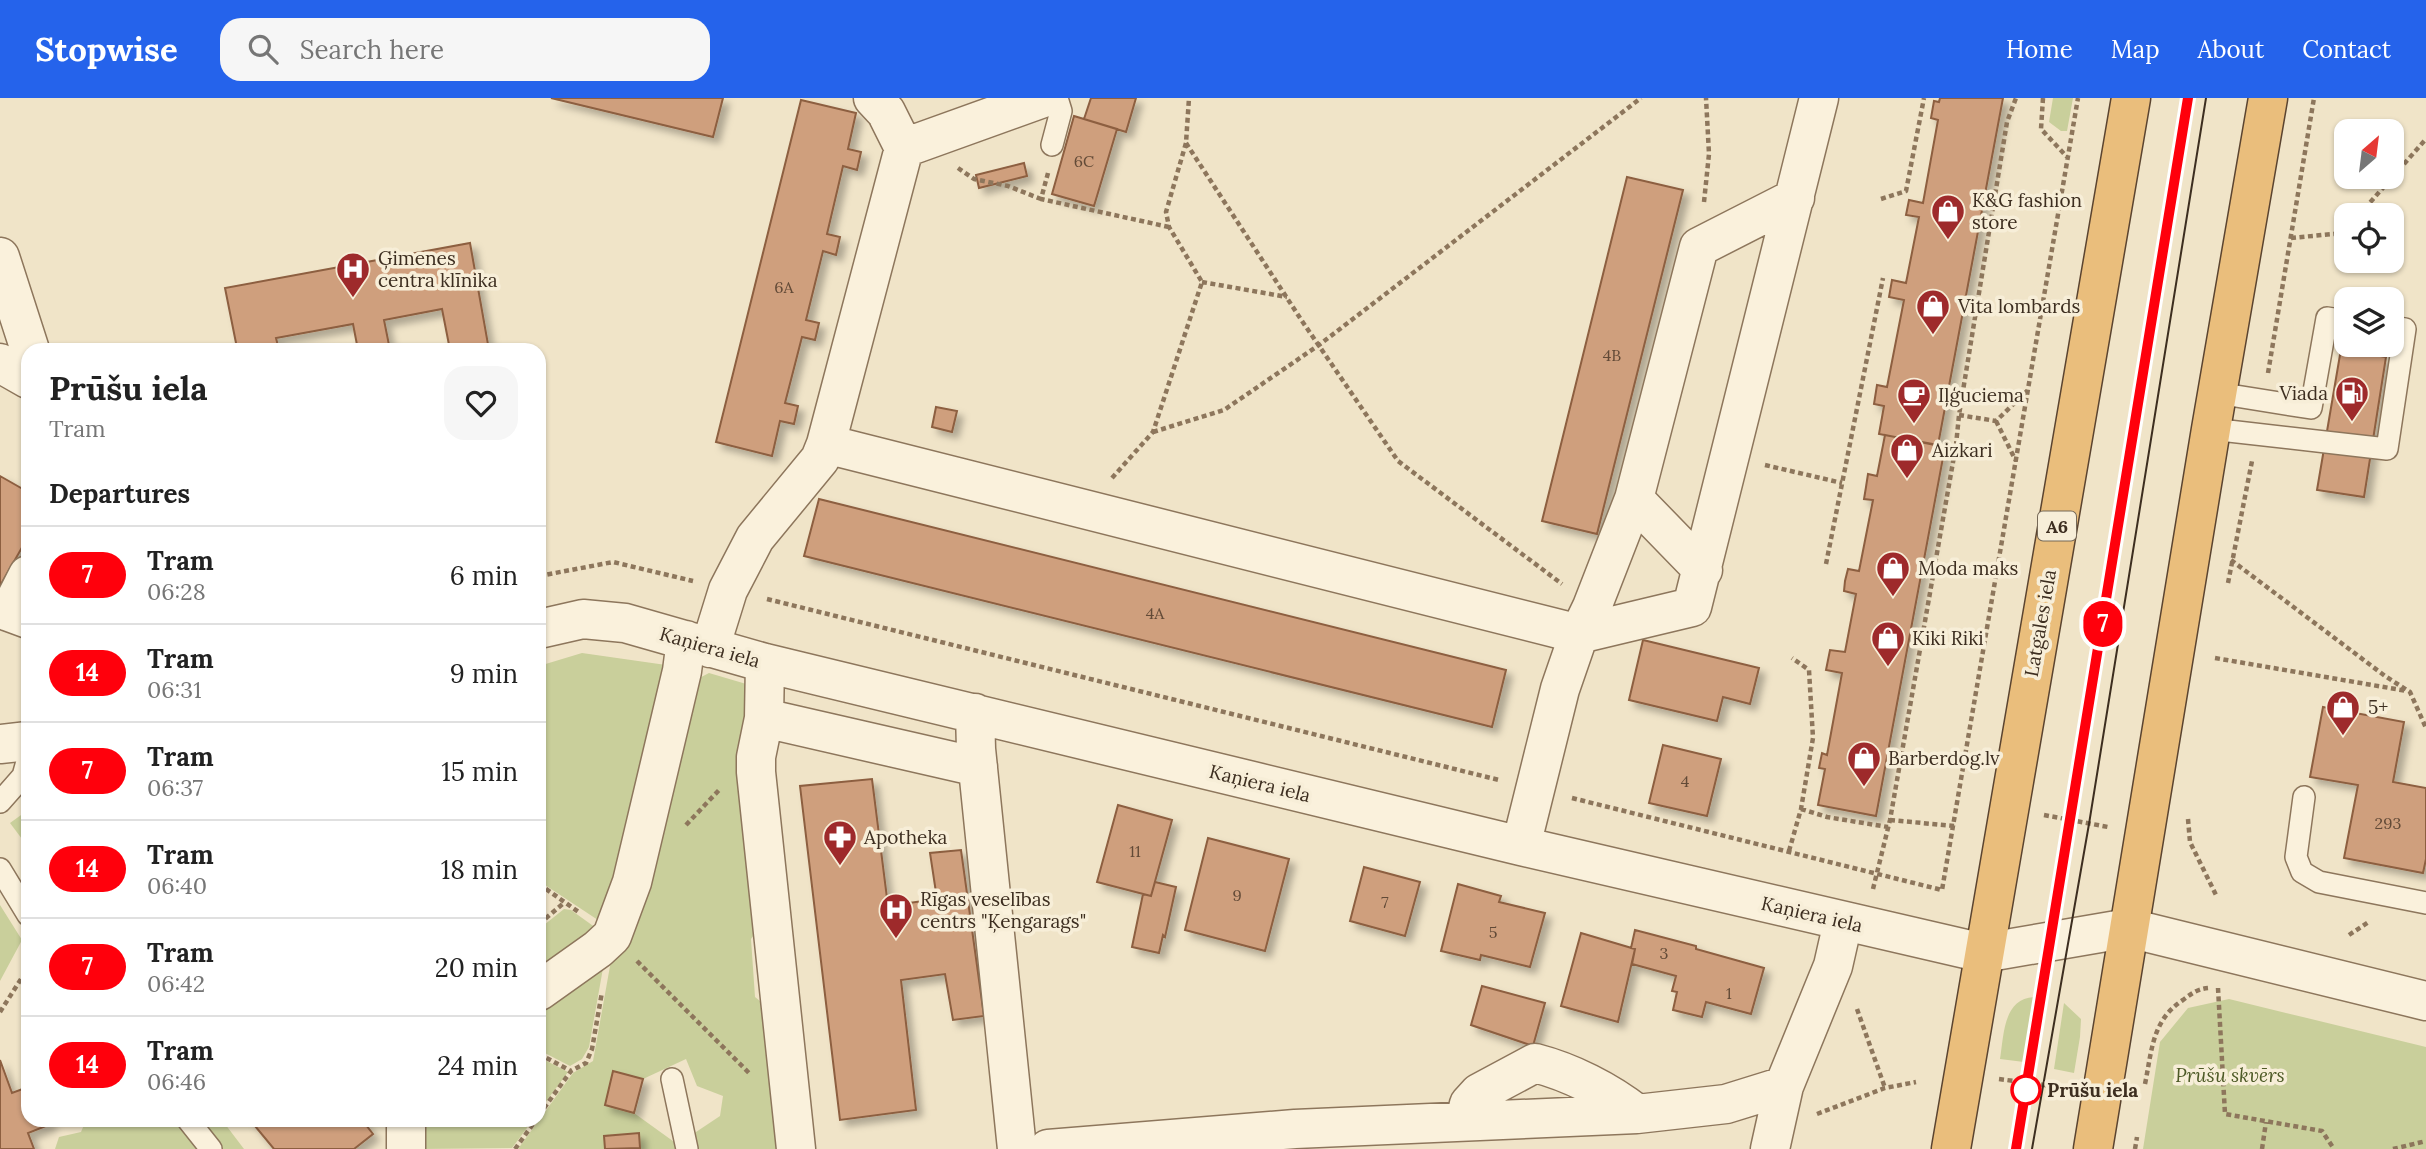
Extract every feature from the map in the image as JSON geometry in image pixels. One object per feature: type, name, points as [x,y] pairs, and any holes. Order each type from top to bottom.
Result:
[{"type":"highway","name":"Latgales iela","points":[[1951,1149],[2131,98]]},
{"type":"highway","points":[[2093,1149],[2268,98]]},
{"type":"street","points":[[546,985],[612,936],[632,882],[682,671],[729,590],[755,538],[820,459],[826,444],[904,148],[886,112],[873,98]]},
{"type":"street","points":[[904,148],[1043,98]]},
{"type":"street","points":[[826,444],[1082,510],[1586,620],[1692,607],[1819,98]]},
{"type":"street","points":[[1521,846],[1560,689],[1634,499],[1699,247],[1795,198]]},
{"type":"street","points":[[0,257],[28,343]]},
{"type":"street","points":[[0,363],[21,375]]},
{"type":"street","points":[[1634,499],[1703,570]]},
{"type":"street","points":[[21,589],[9,612],[21,616]]},
{"type":"street","name":"Kaņiera iela","points":[[546,627],[583,619],[625,624],[765,663],[1521,846],[1983,953]]},
{"type":"street","points":[[765,663],[764,718],[756,757],[794,1133]]},
{"type":"street","points":[[975,713],[975,736],[1017,1149]]},
{"type":"street","points":[[764,718],[978,766]]},
{"type":"street","points":[[0,744],[21,742]]},
{"type":"street","points":[[1772,1139],[1784,1086],[1835,957],[1854,924]]},
{"type":"street","points":[[1983,953],[2129,928],[2426,1001]]},
{"type":"street","points":[[1465,1121],[1469,1104],[1479,1093],[1535,1063],[1553,1068],[1619,1100],[1637,1114]]},
{"type":"street","points":[[1048,1149],[1296,1129],[1637,1114],[1726,1104],[1784,1086]]},
{"type":"street","points":[[406,1127],[406,1149]]},
{"type":"lane","points":[[1052,145],[1062,111],[1057,98]]},
{"type":"lane","points":[[2214,411],[2263,401],[2311,408],[2326,318],[2334,319]]},
{"type":"lane","points":[[2214,411],[2258,434],[2386,449],[2401,357]]},
{"type":"lane","points":[[0,802],[21,778]]},
{"type":"lane","points":[[2304,797],[2296,857],[2302,872],[2319,882],[2426,903]]},
{"type":"lane","points":[[0,869],[21,904]]},
{"type":"lane","points":[[672,1079],[687,1149]]},
{"type":"lane","points":[[194,1127],[211,1149]]},
{"type":"path","points":[[1189,98],[1186,143],[1166,212],[1169,227],[1202,282],[1287,297]]},
{"type":"path","points":[[1153,432],[1224,410],[1318,345],[1640,98]]},
{"type":"path","points":[[1699,247],[1709,154],[1706,98]]},
{"type":"path","points":[[1881,199],[1906,191],[1924,98]]},
{"type":"path","points":[[1854,924],[1877,873],[1890,820],[1956,445],[2007,122],[2016,98]]},
{"type":"path","points":[[2043,98],[2041,129],[2068,158]]},
{"type":"path","points":[[546,575],[613,562],[1942,890],[2078,98]]},
{"type":"path","points":[[2263,401],[2315,98]]},
{"type":"path","points":[[940,135],[959,170],[974,179],[1008,186],[1041,199],[1169,227]]},
{"type":"path","points":[[2370,203],[2426,139]]},
{"type":"path","points":[[1186,143],[1318,345],[1398,461],[1586,620]]},
{"type":"path","points":[[1041,199],[1053,153],[1052,145]]},
{"type":"path","points":[[2291,238],[2334,234]]},
{"type":"path","points":[[1826,564],[1883,278]]},
{"type":"path","points":[[1082,510],[1153,432],[1202,282]]},
{"type":"path","points":[[1996,421],[2029,388]]},
{"type":"path","points":[[1959,415],[1996,421]]},
{"type":"path","points":[[1996,421],[2017,463]]},
{"type":"path","points":[[2227,584],[2258,434]]},
{"type":"path","points":[[1731,457],[1842,483]]},
{"type":"path","points":[[2231,560],[2410,692],[2426,728]]},
{"type":"path","points":[[2213,671],[2217,646]]},
{"type":"path","points":[[1789,851],[1801,809],[1813,738],[1809,670],[1792,658]]},
{"type":"path","points":[[2215,658],[2410,692]]},
{"type":"path","points":[[680,832],[742,766],[756,757]]},
{"type":"path","points":[[2190,806],[2190,842],[2217,897]]},
{"type":"path","points":[[1801,809],[1827,817],[1888,827]]},
{"type":"path","points":[[2036,814],[2115,828]]},
{"type":"path","points":[[1890,820],[1954,826]]},
{"type":"path","points":[[546,889],[612,936],[794,1133]]},
{"type":"path","points":[[546,918],[565,902]]},
{"type":"path","points":[[546,1105],[571,1071],[586,1063],[592,1049],[612,936]]},
{"type":"path","points":[[0,1012],[21,979]]},
{"type":"path","points":[[1825,984],[1852,997],[1885,1088]]},
{"type":"path","points":[[2144,1088],[2157,1027],[2173,1006],[2199,989],[2218,987],[2225,1114],[2322,1131],[2334,1149]]},
{"type":"path","points":[[546,1058],[571,1071]]},
{"type":"path","points":[[1991,1078],[2073,1089]]},
{"type":"path","points":[[1772,1139],[1885,1088],[1916,1082]]},
{"type":"path","points":[[2262,1149],[2266,1122]]},
{"type":"path","points":[[515,1149],[531,1127]]},
{"type":"path","points":[[2393,1149],[2426,1141]]},
{"type":"green space","points":[[2053,98],[2073,98],[2067,131],[2061,131],[2049,122]]},
{"type":"green space","points":[[582,653],[666,665],[604,924],[546,886],[546,664]]},
{"type":"green space","points":[[709,673],[753,686],[763,922],[751,939],[755,997],[775,1013],[786,1149],[695,1149],[693,1134],[720,1116],[723,1096],[697,1086],[686,1059],[643,1079],[613,1071],[605,1105],[634,1113],[677,1144],[678,1149],[518,1149],[534,1127],[546,1127],[546,1110],[573,1073],[593,1061],[612,955],[688,684]]},
{"type":"green space","points":[[21,815],[21,838],[10,823]]},
{"type":"green space","points":[[0,905],[21,942],[0,981]]},
{"type":"green space","points":[[564,909],[571,910],[603,933],[546,976],[546,923]]},
{"type":"green space","points":[[605,957],[589,1047],[582,1059],[570,1066],[546,1054],[546,996]]},
{"type":"green space","points":[[2035,997],[2024,1062],[2000,1059],[2004,1029],[2011,1011],[2024,999]]},
{"type":"green space","name":"Prūšu skvērs","points":[[2229,999],[2426,1047],[2426,1149],[2143,1149],[2160,1042],[2188,1008]]},
{"type":"green space","points":[[2064,1003],[2081,1019],[2074,1073],[2054,1069]]},
{"type":"green space","points":[[546,1061],[568,1072],[546,1102]]},
{"type":"green space","points":[[83,1127],[227,1127],[244,1149],[55,1149],[59,1137],[81,1132]]},
{"type":"green space","points":[[420,1127],[528,1127],[512,1148],[420,1149]]},
{"type":"building","points":[[551,98],[723,98],[713,137]]},
{"type":"building","points":[[1091,98],[1136,98],[1126,132],[1084,119]]},
{"type":"building","points":[[1940,98],[2003,98],[1938,445],[1879,434],[1884,406],[1874,404],[1877,385],[1887,387],[1904,300],[1889,297],[1892,280],[1906,283],[1919,217],[1906,215],[1909,200],[1923,203],[1938,120],[1931,118],[1934,101],[1939,102]]},
{"type":"building","points":[[801,100],[856,113],[848,149],[861,152],[857,170],[843,166],[827,234],[840,237],[836,255],[823,251],[806,320],[819,323],[815,340],[802,337],[785,403],[798,406],[794,424],[780,421],[772,456],[716,442]]},
{"type":"building","points":[[1074,116],[1117,129],[1094,206],[1052,194]]},
{"type":"building","points":[[1024,163],[1027,176],[979,188],[976,175]]},
{"type":"building","points":[[1627,177],[1683,190],[1597,534],[1542,521]]},
{"type":"building","name":"Ģimenes centra klīnika","points":[[470,243],[488,343],[449,343],[442,309],[384,320],[389,343],[357,343],[353,324],[276,338],[277,343],[236,343],[225,288]]},
{"type":"building","name":"Viada","points":[[2340,357],[2386,357],[2364,497],[2317,490]]},
{"type":"building","points":[[936,407],[957,411],[952,432],[932,427]]},
{"type":"building","points":[[1885,435],[1945,447],[1876,816],[1818,805],[1825,769],[1819,768],[1822,753],[1827,755],[1842,673],[1826,670],[1830,650],[1845,652],[1856,594],[1844,591],[1845,581],[1848,569],[1859,571],[1873,500],[1864,499],[1868,474],[1877,476]]},
{"type":"building","points":[[0,476],[21,488],[21,549],[0,586]]},
{"type":"building","points":[[819,499],[1506,670],[1492,727],[804,556]]},
{"type":"building","points":[[1643,640],[1759,668],[1750,704],[1723,697],[1717,721],[1629,700]]},
{"type":"building","points":[[2323,707],[2404,722],[2393,782],[2426,788],[2426,859],[2423,873],[2344,858],[2358,785],[2310,777]]},
{"type":"building","points":[[1663,745],[1721,759],[1707,816],[1649,803]]},
{"type":"building","name":"Rīgas veselības centrs \"Ķengarags\"","points":[[872,779],[888,906],[937,899],[930,853],[961,850],[984,1016],[953,1020],[945,974],[901,980],[916,1110],[840,1120],[800,786]]},
{"type":"building","points":[[1118,805],[1172,820],[1151,896],[1097,882]]},
{"type":"building","points":[[1208,838],[1289,859],[1265,951],[1185,930]]},
{"type":"building","points":[[1364,867],[1420,882],[1405,936],[1350,921]]},
{"type":"building","points":[[1155,882],[1176,887],[1159,953],[1132,947],[1143,894],[1151,896]]},
{"type":"building","points":[[1458,884],[1501,896],[1499,902],[1545,913],[1530,967],[1481,955],[1480,960],[1441,951]]},
{"type":"building","points":[[1635,930],[1764,968],[1751,1014],[1706,1002],[1702,1017],[1673,1010],[1677,992],[1672,991],[1676,976],[1632,964],[1635,949],[1631,948]]},
{"type":"building","points":[[1581,933],[1635,949],[1618,1022],[1561,1006]]},
{"type":"building","points":[[1482,986],[1545,1003],[1533,1046],[1471,1025]]},
{"type":"building","points":[[0,1060],[12,1093],[21,1090],[21,1127],[43,1127],[28,1133],[34,1149],[0,1149]]},
{"type":"building","points":[[613,1071],[643,1079],[634,1113],[605,1105]]},
{"type":"building","points":[[256,1127],[368,1127],[373,1134],[354,1149],[274,1149]]},
{"type":"building","points":[[639,1133],[640,1148],[605,1149],[604,1136]]},
{"type":"tram line","points":[[2016,1149],[2188,98]]},
{"type":"tram line","name":"7","points":[[2016,1149],[2188,98]]},
{"type":"tram line","points":[[2032,1149],[2089,824],[2206,98]]},
{"type":"place","name":"K&G fashion store","points":[[1948,241]]},
{"type":"place","name":"Ģimenes centra klīnika","points":[[353,299]]},
{"type":"place","name":"Vita lombards","points":[[1933,336]]},
{"type":"place","name":"Viada","points":[[2352,423]]},
{"type":"place","name":"Iļģuciema","points":[[1914,425]]},
{"type":"place","name":"Aizkari","points":[[1907,480]]},
{"type":"place","name":"Moda maks","points":[[1893,598]]},
{"type":"place","name":"Kiki Riki","points":[[1888,668]]},
{"type":"place","name":"5+","points":[[2343,737]]},
{"type":"place","name":"Barberdog.lv","points":[[1864,788]]},
{"type":"place","name":"Apotheka","points":[[840,867]]},
{"type":"place","name":"Rīgas veselības centrs \"Ķengarags\"","points":[[896,940]]},
{"type":"place","name":"Prūšu iela","points":[[2026,1090]]}]
